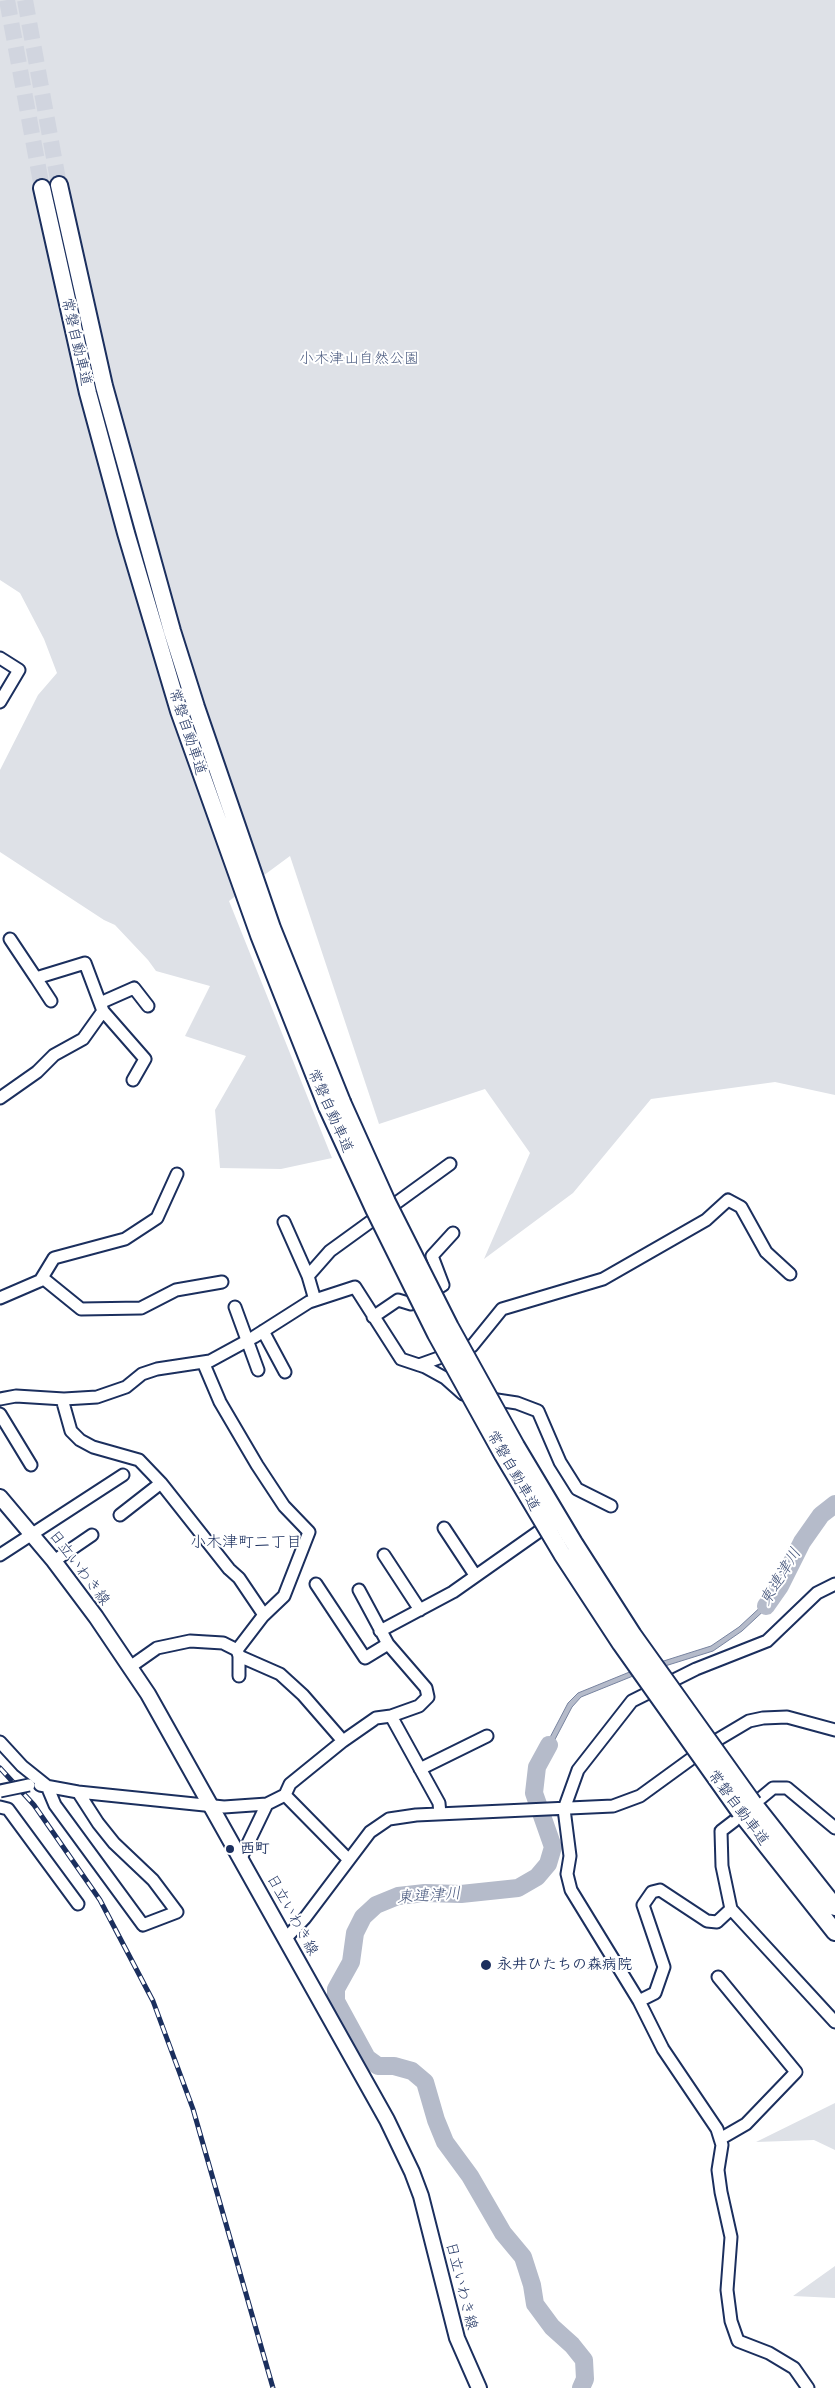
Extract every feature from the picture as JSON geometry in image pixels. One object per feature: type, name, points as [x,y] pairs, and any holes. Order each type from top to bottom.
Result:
[{"type":"highway","name":"常磐自動車道","points":[[59,185],[104,386],[141,524],[196,707],[272,928],[374,1209],[432,1325],[502,1455],[620,1644],[747,1809],[793,1879],[835,1932]]},
{"type":"highway","name":"常磐自動車道","points":[[42,188],[59,271],[88,393],[126,533],[180,711],[259,935],[335,1104]]},
{"type":"highway","name":"常磐自動車道","points":[[747,1809],[835,1907]]},
{"type":"highway","points":[[793,1879],[823,1930],[835,1944]]},
{"type":"main road","name":"日立いわき線","points":[[0,1497],[54,1561],[130,1667],[212,1806],[386,2120],[412,2172],[429,2222],[457,2338],[479,2388]]},
{"type":"street","points":[[0,658],[19,670],[0,702]]},
{"type":"street","points":[[10,939],[51,1001]]},
{"type":"street","points":[[36,978],[85,964],[102,1007],[145,1059],[133,1080]]},
{"type":"street","points":[[0,1098],[37,1072],[54,1055],[83,1040],[102,1007],[134,988],[148,1006]]},
{"type":"street","points":[[308,1276],[330,1251],[450,1164]]},
{"type":"street","points":[[40,1281],[54,1258],[125,1239],[157,1218],[177,1174]]},
{"type":"street","points":[[420,1365],[472,1346],[502,1310],[603,1279],[706,1220],[728,1200],[741,1207],[766,1252],[790,1274]]},
{"type":"street","points":[[284,1222],[308,1276],[315,1300]]},
{"type":"street","points":[[373,1317],[398,1300],[411,1304],[443,1285],[432,1256],[453,1233]]},
{"type":"street","points":[[0,1298],[44,1279],[81,1309],[141,1308],[176,1290],[222,1282]]},
{"type":"street","points":[[0,1399],[16,1396],[62,1399],[97,1397],[126,1387],[142,1374],[157,1369],[203,1362],[248,1340],[315,1300],[355,1287],[401,1359],[420,1365],[445,1378],[463,1394],[517,1403],[538,1410],[560,1462],[577,1490],[611,1506]]},
{"type":"street","points":[[234,1307],[258,1370]]},
{"type":"street","points":[[263,1331],[285,1372]]},
{"type":"street","points":[[203,1362],[220,1402],[257,1465],[284,1506],[308,1532],[284,1596],[264,1615],[238,1653],[239,1676]]},
{"type":"street","points":[[62,1399],[71,1432],[80,1440],[93,1447],[139,1460],[161,1483],[229,1569],[239,1578],[264,1615]]},
{"type":"street","points":[[0,1414],[31,1465]]},
{"type":"street","points":[[0,1555],[122,1475]]},
{"type":"street","points":[[120,1515],[161,1483]]},
{"type":"street","points":[[444,1528],[475,1575]]},
{"type":"street","points":[[380,1632],[453,1592],[541,1530]]},
{"type":"street","points":[[54,1561],[92,1535]]},
{"type":"street","points":[[384,1555],[420,1610]]},
{"type":"street","points":[[316,1584],[365,1658],[388,1644]]},
{"type":"street","points":[[808,2388],[794,2368],[769,2353],[738,2341],[731,2321],[727,2290],[730,2238],[718,2170],[722,2145],[717,2129],[663,2049],[640,2001],[571,1890],[567,1874],[570,1856],[560,1809],[578,1770],[632,1701],[696,1669],[767,1641],[817,1593],[835,1584]]},
{"type":"street","points":[[0,1791],[29,1785],[47,1786],[78,1792],[238,1807],[267,1804],[285,1795],[290,1784],[343,1741],[376,1718],[391,1716],[419,1706],[428,1697],[426,1688],[380,1632],[359,1590]]},
{"type":"street","points":[[130,1667],[157,1648],[190,1641],[223,1643],[238,1653],[280,1674],[302,1695],[343,1741]]},
{"type":"street","points":[[391,1716],[439,1803],[440,1814]]},
{"type":"street","points":[[286,1938],[305,1918],[348,1858],[370,1832],[389,1820],[416,1815],[532,1812],[614,1806],[640,1796],[717,1740],[749,1722],[775,1716],[787,1717],[835,1730]]},
{"type":"street","points":[[420,1769],[487,1736]]},
{"type":"street","points":[[0,1742],[22,1766],[47,1786],[55,1805],[143,1925],[177,1912],[153,1880],[114,1843],[98,1823],[78,1792]]},
{"type":"street","points":[[835,1828],[787,1788],[773,1788],[722,1831],[722,1866],[731,1909],[835,2022]]},
{"type":"street","points":[[285,1795],[348,1858]]},
{"type":"street","points":[[241,1858],[267,1804]]},
{"type":"street","points":[[0,1807],[8,1809],[78,1904]]},
{"type":"street","points":[[640,2001],[655,1993],[664,1968],[643,1905],[652,1892],[660,1890],[707,1921],[717,1922],[731,1909]]},
{"type":"street","points":[[718,1977],[796,2072],[746,2124],[720,2139]]},
{"type":"green space","name":"小木津山自然公園","points":[[0,0],[835,0],[835,1095],[775,1082],[651,1099],[573,1193],[484,1259],[530,1153],[485,1089],[379,1124],[290,856],[229,901],[332,1158],[281,1169],[220,1168],[215,1110],[246,1056],[185,1036],[210,986],[156,971],[115,925],[104,920],[0,852],[0,770],[38,695],[57,673],[44,639],[20,593],[0,580]]},
{"type":"green space","points":[[835,2103],[835,2150],[814,2140],[756,2142]]},
{"type":"green space","points":[[835,2266],[835,2298],[793,2296]]},
{"type":"water","points":[[778,1585],[783,1587],[770,1605],[742,1631],[713,1651],[633,1676],[581,1697],[572,1707],[540,1768],[535,1766],[568,1703],[578,1693],[632,1671],[711,1646],[739,1627],[766,1602]]},
{"type":"waterway","name":"東連津川","points":[[766,1606],[780,1586],[802,1542],[821,1515],[835,1504]]},
{"type":"waterway","name":"東連津川","points":[[549,1745],[537,1767],[534,1793],[553,1847],[548,1864],[537,1877],[518,1888],[461,1894],[425,1893],[398,1896],[376,1905],[363,1917],[355,1933],[351,1962],[336,1989],[336,2001],[367,2058],[378,2066],[394,2066],[412,2071],[425,2082],[436,2120],[445,2142],[470,2176],[503,2233],[523,2257],[532,2285],[535,2304],[552,2327],[572,2345],[584,2360],[585,2379],[581,2388]]},
{"type":"tunnel","points":[[7,0],[42,188]]},
{"type":"tunnel","points":[[25,0],[59,185]]},
{"type":"railway","points":[[0,1768],[34,1805],[100,1900],[153,2001],[193,2109],[273,2388]]},
{"type":"place","name":"西町","points":[[230,1849]]},
{"type":"place","name":"永井ひたちの森病院","points":[[486,1965]]},
{"type":"district","name":"小木津町二丁目","points":[[246,1543]]}]
